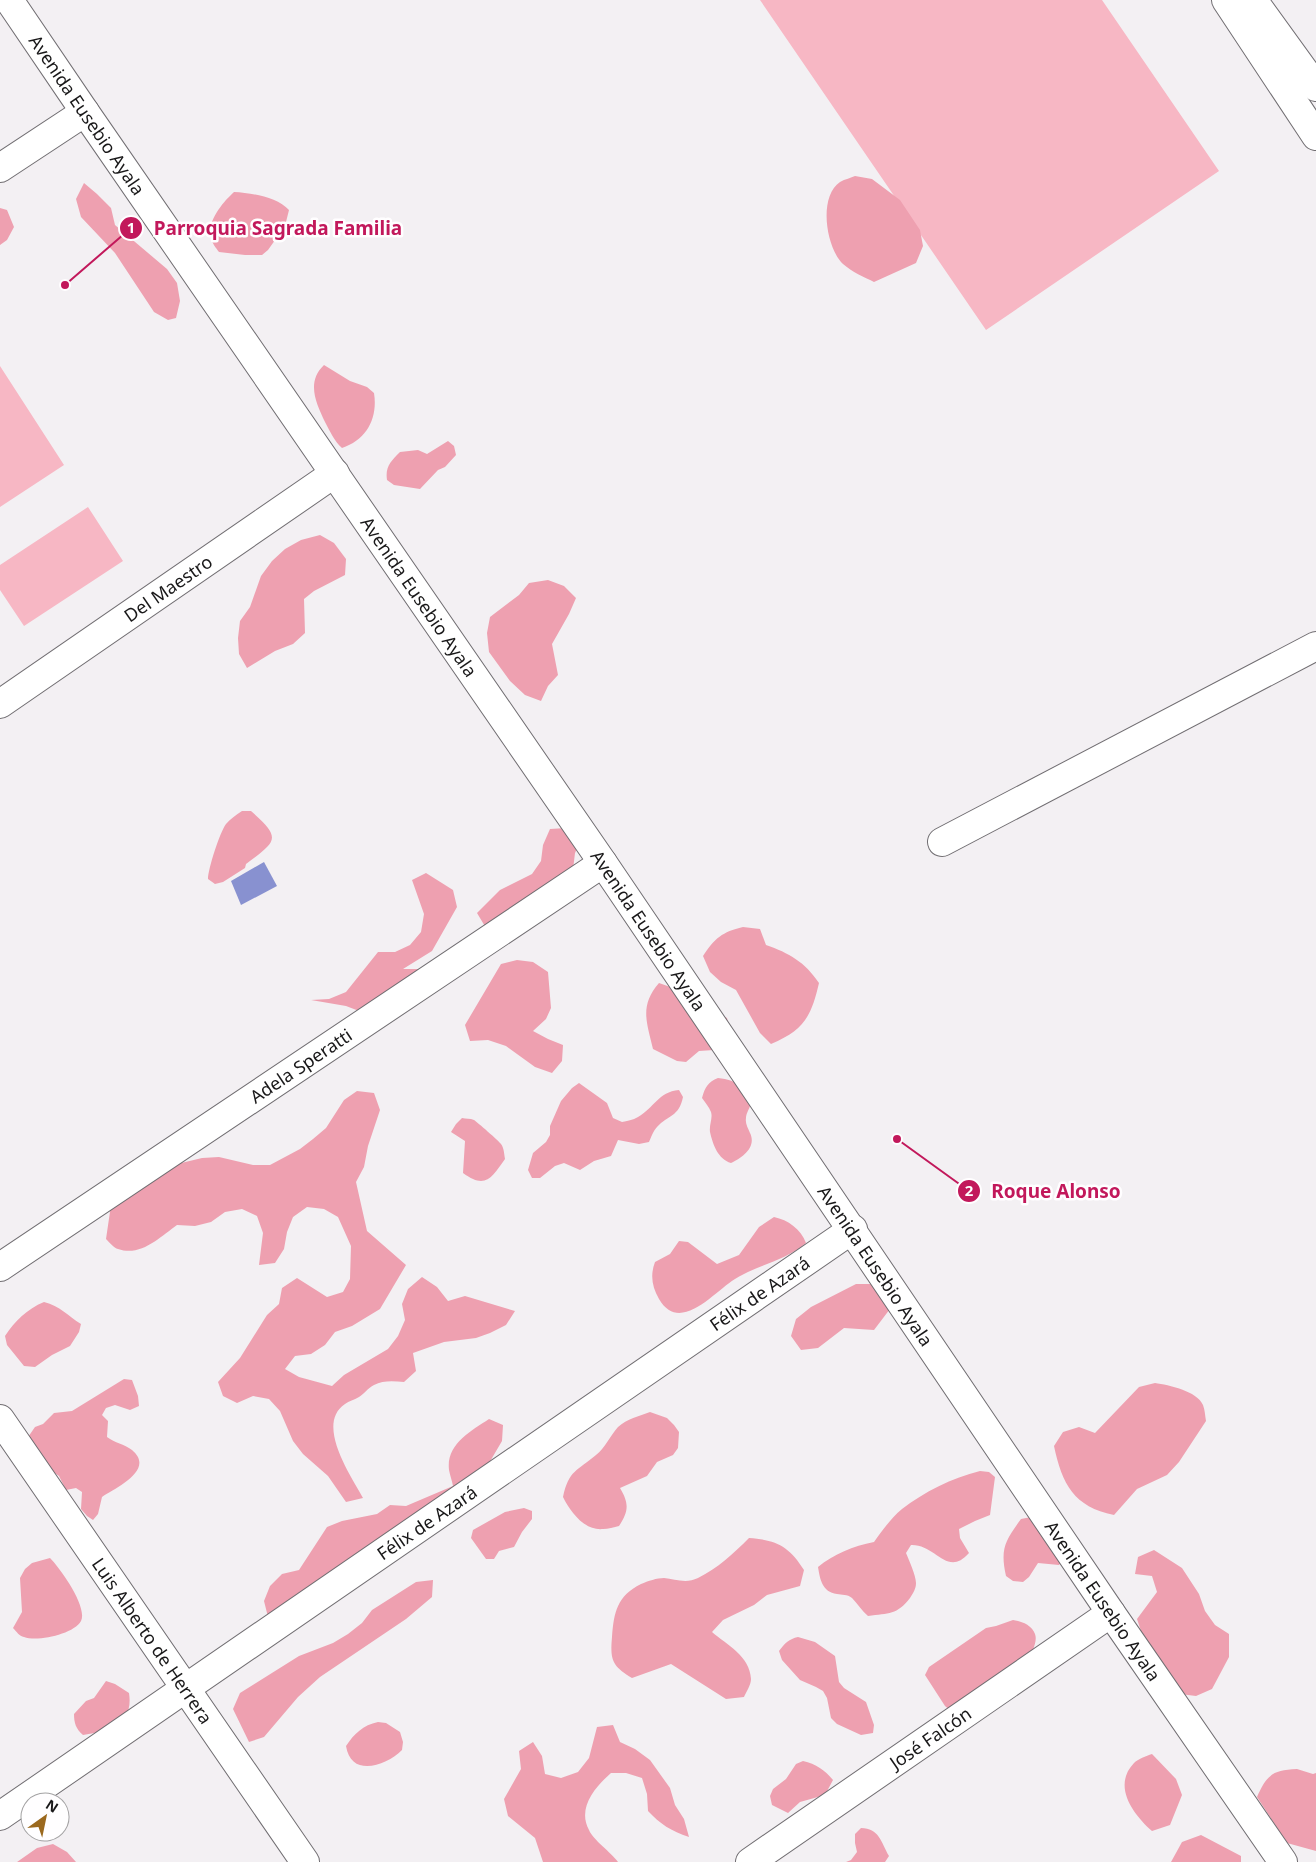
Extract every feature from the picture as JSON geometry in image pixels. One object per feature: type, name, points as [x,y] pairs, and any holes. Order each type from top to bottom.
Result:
[{"type":"street","name":"Avenida Eusebio Ayala","points":[[9,0],[603,863],[853,1229],[1111,1613],[1284,1862]]},
{"type":"street","points":[[1226,0],[1316,136]]},
{"type":"street","points":[[1253,0],[1316,86]]},
{"type":"street","points":[[0,168],[85,112]]},
{"type":"street","name":"Del Maestro","points":[[0,704],[335,473]]},
{"type":"street","points":[[942,842],[1316,646]]},
{"type":"street","name":"Adela Speratti","points":[[0,1267],[603,863]]},
{"type":"street","name":"Félix de Azará","points":[[0,1816],[853,1229]]},
{"type":"street","name":"Luis Alberto de Herrera","points":[[0,1419],[305,1862]]},
{"type":"street","name":"José Falcón","points":[[750,1862],[1111,1613]]},
{"type":"shaded area","points":[[760,0],[1102,0],[1219,171],[986,330]]},
{"type":"shaded area","points":[[855,176],[872,179],[900,200],[920,230],[923,246],[916,263],[874,282],[843,264],[832,247],[829,235],[827,210],[833,189],[840,182]]},
{"type":"shaded area","points":[[84,183],[111,208],[115,225],[167,269],[177,283],[180,301],[176,318],[168,320],[154,312],[115,253],[81,217],[76,199]]},
{"type":"shaded area","points":[[234,192],[271,199],[289,210],[285,226],[268,250],[262,255],[219,252],[212,242],[210,232],[213,219],[225,201]]},
{"type":"shaded area","points":[[0,208],[7,210],[14,227],[7,240],[0,245]]},
{"type":"shaded area","points":[[324,365],[350,381],[367,387],[374,393],[374,411],[369,427],[358,440],[342,448],[334,439],[325,422],[314,393],[315,378]]},
{"type":"shaded area","points":[[0,366],[64,465],[0,507]]},
{"type":"shaded area","points":[[448,441],[454,446],[456,455],[420,489],[394,485],[387,480],[389,464],[400,452],[418,450],[427,454]]},
{"type":"shaded area","points":[[88,507],[123,561],[24,626],[0,590],[0,565]]},
{"type":"shaded area","points":[[320,535],[334,543],[346,559],[345,575],[314,591],[304,599],[305,633],[293,644],[275,651],[247,668],[239,654],[240,621],[250,607],[261,576],[272,561],[285,549],[301,540]]},
{"type":"shaded area","points":[[548,580],[564,586],[576,598],[552,644],[558,675],[548,686],[541,701],[525,695],[510,681],[489,652],[487,633],[490,617],[519,595],[529,583]]},
{"type":"shaded area","points":[[242,811],[251,811],[261,820],[268,828],[272,839],[264,850],[246,864],[245,868],[223,882],[215,884],[208,879],[218,842],[226,824]]},
{"type":"shaded area","points":[[566,828],[582,838],[575,853],[569,903],[486,928],[477,913],[500,890],[532,874],[541,861],[543,845],[550,829]]},
{"type":"shaded area","points":[[426,873],[453,890],[457,907],[432,951],[403,969],[420,969],[435,974],[412,1008],[398,1016],[380,1019],[346,1006],[311,1000],[329,999],[346,992],[378,952],[395,952],[410,945],[421,932],[424,914],[412,880]]},
{"type":"shaded area","points":[[743,927],[760,929],[766,945],[796,959],[808,969],[819,983],[809,1014],[799,1028],[771,1044],[760,1033],[736,990],[721,982],[710,972],[703,956],[720,937],[730,931]]},
{"type":"shaded area","points":[[517,960],[533,962],[548,972],[551,1008],[546,1019],[533,1031],[563,1045],[562,1061],[552,1073],[535,1067],[506,1046],[488,1040],[470,1041],[465,1025],[501,964]]},
{"type":"shaded area","points":[[659,983],[676,989],[727,1018],[729,1027],[714,1050],[699,1051],[686,1062],[677,1061],[653,1049],[646,1015],[649,999]]},
{"type":"shaded area","points":[[718,1078],[730,1080],[739,1085],[751,1103],[746,1120],[752,1143],[744,1155],[731,1163],[719,1155],[710,1132],[711,1112],[702,1098],[707,1085]]},
{"type":"shaded area","points":[[579,1083],[607,1103],[613,1118],[622,1122],[638,1117],[661,1097],[672,1091],[679,1090],[683,1097],[676,1112],[657,1127],[649,1142],[639,1144],[618,1140],[611,1156],[594,1161],[580,1170],[564,1163],[555,1166],[540,1178],[532,1178],[528,1170],[533,1153],[546,1142],[550,1135],[550,1126],[561,1101]]},
{"type":"shaded area","points":[[357,1091],[374,1093],[380,1110],[368,1146],[364,1167],[356,1182],[367,1231],[406,1265],[380,1309],[352,1326],[335,1332],[325,1345],[311,1354],[295,1356],[285,1369],[299,1377],[332,1386],[344,1375],[388,1349],[398,1336],[405,1320],[402,1304],[408,1289],[422,1277],[437,1287],[448,1301],[465,1296],[515,1311],[506,1325],[490,1333],[476,1338],[444,1342],[413,1353],[416,1371],[404,1382],[389,1381],[377,1383],[359,1397],[345,1404],[337,1413],[333,1424],[334,1437],[344,1464],[363,1498],[346,1502],[328,1476],[303,1454],[293,1441],[280,1411],[269,1399],[253,1396],[237,1403],[223,1396],[218,1382],[240,1358],[267,1315],[279,1304],[282,1288],[297,1278],[327,1297],[343,1292],[350,1279],[351,1246],[338,1217],[324,1209],[307,1207],[293,1217],[287,1232],[284,1249],[275,1263],[259,1265],[263,1233],[257,1216],[242,1209],[225,1212],[211,1222],[195,1226],[177,1225],[157,1240],[135,1250],[126,1251],[116,1248],[106,1239],[111,1205],[148,1171],[202,1158],[219,1157],[253,1165],[270,1165],[300,1149],[326,1128],[344,1100]]},
{"type":"shaded area","points":[[462,1118],[474,1120],[503,1147],[505,1159],[492,1176],[483,1181],[477,1181],[463,1173],[465,1141],[451,1132]]},
{"type":"shaded area","points":[[774,1217],[784,1220],[793,1226],[801,1233],[806,1243],[780,1259],[735,1279],[708,1300],[687,1312],[677,1313],[667,1309],[659,1299],[652,1281],[655,1262],[670,1254],[679,1241],[688,1242],[717,1264],[739,1255],[759,1227]]},
{"type":"shaded area","points":[[856,1284],[872,1284],[893,1305],[874,1330],[844,1328],[818,1348],[801,1350],[791,1336],[796,1319],[811,1307]]},
{"type":"shaded area","points":[[44,1302],[59,1309],[81,1324],[79,1332],[70,1346],[52,1355],[35,1367],[24,1366],[7,1345],[5,1336],[22,1316]]},
{"type":"shaded area","points":[[124,1379],[132,1380],[138,1396],[139,1406],[130,1410],[115,1405],[106,1408],[102,1415],[108,1421],[107,1437],[132,1450],[138,1457],[139,1465],[131,1478],[102,1497],[98,1514],[93,1520],[81,1509],[82,1492],[76,1488],[66,1490],[59,1476],[43,1465],[26,1440],[35,1427],[43,1424],[54,1413],[72,1411]]},
{"type":"shaded area","points":[[1155,1383],[1175,1387],[1195,1396],[1203,1405],[1206,1421],[1179,1462],[1167,1475],[1137,1489],[1114,1515],[1089,1506],[1072,1492],[1066,1482],[1057,1460],[1054,1446],[1063,1432],[1079,1427],[1095,1433],[1139,1387]]},
{"type":"shaded area","points":[[650,1412],[667,1418],[674,1425],[679,1432],[678,1448],[673,1455],[657,1462],[647,1476],[620,1488],[627,1507],[625,1516],[619,1526],[603,1529],[590,1527],[578,1519],[563,1497],[568,1481],[575,1472],[599,1452],[618,1427],[629,1420]]},
{"type":"shaded area","points":[[489,1419],[503,1425],[502,1441],[485,1470],[268,1617],[264,1601],[270,1586],[282,1574],[299,1570],[327,1527],[342,1521],[377,1514],[390,1505],[406,1506],[453,1486],[449,1470],[451,1453],[461,1439]]},
{"type":"shaded area","points":[[980,1471],[989,1472],[995,1477],[990,1515],[959,1529],[960,1538],[969,1553],[961,1560],[954,1562],[941,1558],[928,1549],[911,1545],[906,1553],[914,1572],[916,1585],[910,1598],[901,1608],[892,1612],[868,1616],[850,1597],[832,1593],[825,1588],[818,1567],[824,1562],[844,1551],[874,1542],[898,1513],[911,1503],[939,1486]]},
{"type":"shaded area","points":[[524,1508],[532,1511],[532,1519],[514,1547],[499,1551],[494,1559],[486,1559],[471,1538],[473,1530],[505,1512]]},
{"type":"shaded area","points":[[1031,1517],[1069,1551],[1059,1565],[1038,1563],[1029,1577],[1023,1582],[1013,1581],[1006,1576],[1004,1567],[1005,1546],[1021,1519]]},
{"type":"shaded area","points":[[749,1538],[767,1540],[781,1546],[793,1555],[804,1570],[800,1586],[767,1595],[754,1605],[723,1620],[712,1632],[737,1652],[747,1664],[751,1679],[744,1697],[726,1699],[671,1664],[632,1678],[616,1666],[611,1651],[614,1620],[618,1606],[627,1594],[641,1584],[655,1579],[694,1580],[712,1570]]},
{"type":"shaded area","points":[[1154,1550],[1182,1568],[1199,1594],[1205,1611],[1215,1625],[1229,1634],[1229,1657],[1212,1689],[1196,1696],[1180,1694],[1143,1637],[1137,1619],[1157,1592],[1152,1576],[1135,1574],[1138,1557]]},
{"type":"shaded area","points":[[50,1558],[60,1570],[77,1598],[81,1607],[81,1621],[71,1630],[55,1636],[30,1638],[22,1636],[13,1628],[22,1612],[20,1578],[25,1569],[32,1563]]},
{"type":"shaded area","points":[[433,1580],[432,1597],[406,1619],[320,1677],[298,1697],[264,1737],[249,1742],[233,1709],[240,1693],[299,1656],[333,1643],[348,1634],[362,1623],[372,1610],[416,1582]]},
{"type":"shaded area","points":[[1013,1620],[1023,1622],[1029,1626],[1034,1631],[1036,1637],[1030,1661],[1032,1680],[1030,1684],[1000,1703],[952,1712],[945,1706],[925,1675],[929,1667],[986,1628]]},
{"type":"shaded area","points":[[798,1637],[815,1642],[835,1656],[839,1682],[844,1688],[866,1702],[874,1725],[873,1733],[861,1735],[837,1724],[831,1718],[827,1698],[823,1691],[800,1680],[782,1660],[779,1651],[787,1642]]},
{"type":"shaded area","points":[[106,1681],[115,1684],[129,1693],[130,1704],[128,1712],[118,1724],[102,1731],[83,1735],[76,1726],[74,1714],[86,1701],[94,1698]]},
{"type":"shaded area","points":[[378,1722],[386,1723],[400,1732],[403,1742],[402,1750],[387,1761],[370,1766],[362,1766],[349,1756],[346,1746],[359,1731],[368,1725]]},
{"type":"shaded area","points":[[613,1725],[620,1742],[635,1749],[650,1760],[670,1788],[675,1805],[684,1819],[689,1837],[666,1827],[648,1811],[647,1794],[642,1778],[626,1773],[611,1773],[594,1791],[586,1806],[585,1814],[591,1834],[618,1862],[543,1862],[535,1838],[508,1816],[504,1799],[521,1769],[519,1751],[533,1742],[542,1756],[545,1774],[561,1778],[578,1772],[589,1758],[597,1727]]},
{"type":"shaded area","points":[[1152,1754],[1176,1779],[1182,1795],[1170,1825],[1152,1831],[1132,1808],[1125,1790],[1125,1781],[1134,1763]]},
{"type":"shaded area","points":[[803,1761],[820,1768],[833,1780],[825,1795],[800,1802],[788,1813],[772,1805],[770,1796],[773,1789],[786,1779],[796,1764]]},
{"type":"shaded area","points":[[1297,1769],[1313,1774],[1316,1773],[1316,1851],[1287,1843],[1257,1797],[1264,1783],[1271,1775],[1276,1772]]},
{"type":"shaded area","points":[[861,1828],[872,1830],[879,1837],[889,1856],[885,1862],[846,1862],[851,1860],[857,1852],[855,1834]]},
{"type":"shaded area","points":[[1201,1835],[1241,1856],[1241,1862],[1171,1862],[1182,1842]]},
{"type":"shaded area","points":[[53,1844],[67,1852],[76,1862],[17,1862],[37,1848]]},
{"type":"water","points":[[264,862],[277,886],[241,905],[231,881]]},
{"type":"place","name":"Parroquia Sagrada Familia","points":[[65,285]]},
{"type":"place","name":"Roque Alonso","points":[[897,1139]]}]
